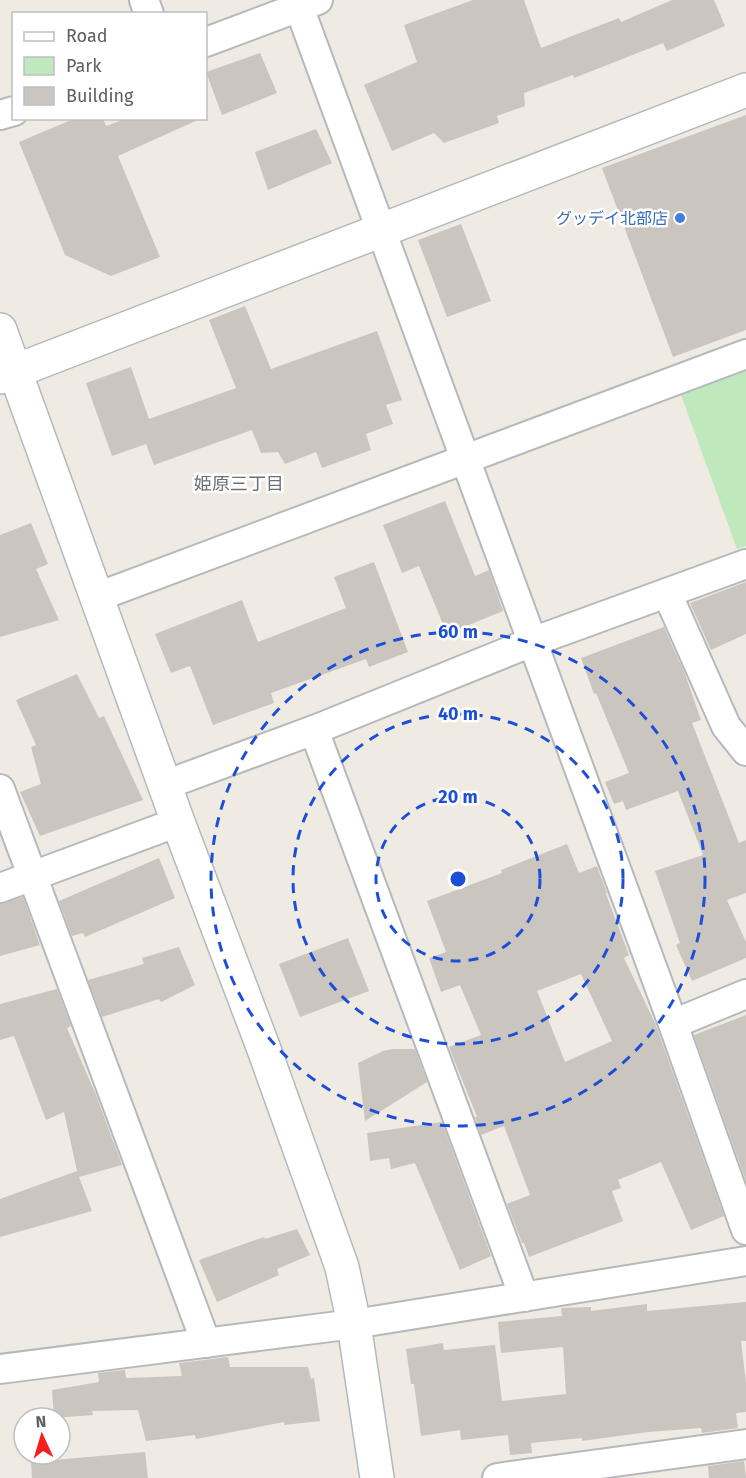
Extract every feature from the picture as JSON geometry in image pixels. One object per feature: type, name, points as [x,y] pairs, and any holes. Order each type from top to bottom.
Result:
[{"type":"street","points":[[207,41],[254,11],[308,4],[381,229],[673,1024],[746,1230]]},
{"type":"street","points":[[8,374],[746,90]]},
{"type":"street","points":[[0,330],[8,374],[97,597],[342,1266],[354,1324],[377,1478]]},
{"type":"street","points":[[97,597],[746,354]]},
{"type":"street","points":[[165,785],[314,730],[532,642],[746,564]]},
{"type":"street","points":[[667,593],[726,726],[746,751]]},
{"type":"street","points":[[314,730],[524,1297]]},
{"type":"street","points":[[0,789],[206,1342]]},
{"type":"street","points":[[0,888],[178,822]]},
{"type":"street","points":[[673,1024],[746,994]]},
{"type":"street","points":[[0,1369],[354,1324],[746,1261]]},
{"type":"street","points":[[497,1478],[746,1444]]},
{"type":"green space","points":[[746,368],[746,546],[737,549],[680,392]]},
{"type":"building","points":[[473,0],[524,0],[541,48],[619,18],[621,22],[672,0],[714,0],[725,26],[667,51],[663,43],[574,78],[573,75],[524,93],[525,106],[497,116],[499,123],[444,143],[434,133],[392,151],[364,85],[417,62],[404,25]]},
{"type":"building","points":[[260,53],[277,93],[222,115],[207,72]]},
{"type":"building","points":[[746,115],[746,330],[673,357],[602,168]]},
{"type":"building","points":[[71,120],[104,120],[106,126],[122,120],[198,120],[118,156],[160,257],[111,276],[65,255],[19,142]]},
{"type":"building","points":[[316,129],[332,163],[268,190],[255,152]]},
{"type":"building","points":[[461,224],[491,301],[447,317],[418,240]]},
{"type":"building","points":[[245,306],[271,369],[377,331],[402,400],[386,405],[393,424],[366,434],[371,450],[322,468],[316,452],[285,464],[278,452],[261,453],[252,430],[154,465],[146,444],[112,456],[86,383],[131,367],[149,419],[236,388],[209,320]]},
{"type":"building","points":[[445,501],[475,576],[489,570],[503,611],[447,634],[419,566],[402,573],[383,525]]},
{"type":"building","points":[[31,523],[48,564],[36,569],[59,620],[0,637],[0,535]]},
{"type":"building","points":[[374,562],[408,652],[369,667],[366,659],[271,693],[274,703],[213,725],[190,666],[171,673],[155,634],[242,600],[258,642],[346,608],[334,577]]},
{"type":"building","points":[[746,582],[746,634],[711,650],[690,603]]},
{"type":"building","points":[[664,627],[685,674],[701,720],[692,723],[739,843],[746,840],[746,893],[727,900],[746,942],[746,958],[692,981],[676,945],[680,943],[655,871],[703,855],[678,791],[626,810],[623,801],[614,804],[605,782],[629,773],[596,693],[594,694],[581,658]]},
{"type":"building","points":[[77,674],[99,718],[104,716],[143,800],[40,836],[20,792],[41,784],[31,747],[36,745],[16,700]]},
{"type":"building","points":[[567,844],[579,873],[597,866],[629,955],[624,958],[655,1023],[724,1216],[691,1230],[661,1162],[618,1180],[621,1188],[612,1191],[623,1221],[529,1257],[507,1204],[530,1195],[504,1126],[481,1135],[475,1117],[477,1117],[449,1047],[481,1035],[460,985],[441,992],[429,958],[446,952],[427,901],[502,873],[501,870]],"holes":[[[581,974],[612,1041],[565,1062],[537,991]]]},
{"type":"building","points":[[159,858],[175,898],[85,937],[83,933],[72,936],[59,901]]},
{"type":"building","points":[[23,897],[40,945],[0,956],[0,904]]},
{"type":"building","points":[[348,938],[369,991],[300,1017],[279,964]]},
{"type":"building","points":[[179,947],[195,985],[161,1002],[159,999],[102,1017],[88,980],[144,964],[142,958]]},
{"type":"building","points":[[57,989],[71,1026],[67,1028],[96,1095],[122,1165],[79,1177],[92,1211],[0,1237],[0,1199],[77,1171],[64,1112],[46,1120],[14,1036],[0,1040],[0,1004]]},
{"type":"building","points":[[746,1015],[746,1181],[694,1035]]},
{"type":"building","points":[[415,1049],[427,1082],[365,1121],[358,1063],[383,1051]]},
{"type":"building","points":[[442,1122],[491,1256],[460,1270],[415,1163],[391,1169],[389,1158],[370,1161],[367,1133]]},
{"type":"building","points":[[297,1229],[310,1255],[277,1269],[279,1275],[217,1302],[199,1260],[264,1237],[265,1239]]},
{"type":"building","points":[[746,1302],[746,1341],[741,1341],[746,1383],[746,1412],[736,1413],[738,1428],[702,1433],[701,1428],[582,1441],[582,1438],[531,1443],[532,1453],[510,1455],[508,1435],[461,1440],[460,1430],[421,1436],[414,1384],[411,1384],[406,1349],[443,1343],[444,1350],[495,1345],[502,1401],[566,1394],[563,1347],[501,1353],[498,1322],[562,1316],[561,1308],[591,1307],[591,1311],[647,1304],[647,1311]]},
{"type":"building","points":[[228,1357],[230,1367],[308,1367],[311,1379],[314,1378],[320,1421],[284,1425],[284,1422],[196,1439],[195,1435],[146,1441],[138,1410],[92,1411],[93,1415],[72,1417],[72,1406],[53,1406],[52,1390],[99,1382],[98,1373],[125,1370],[126,1378],[182,1376],[179,1363]]},
{"type":"building","points":[[145,1452],[148,1478],[32,1478],[31,1466],[72,1466],[72,1458]]},
{"type":"building","points":[[744,1461],[746,1478],[709,1478],[708,1466]]},
{"type":"place","name":"グッデイ北部店","points":[[680,218]]},
{"type":"district","name":"姫原三丁目","points":[[239,484]]}]
